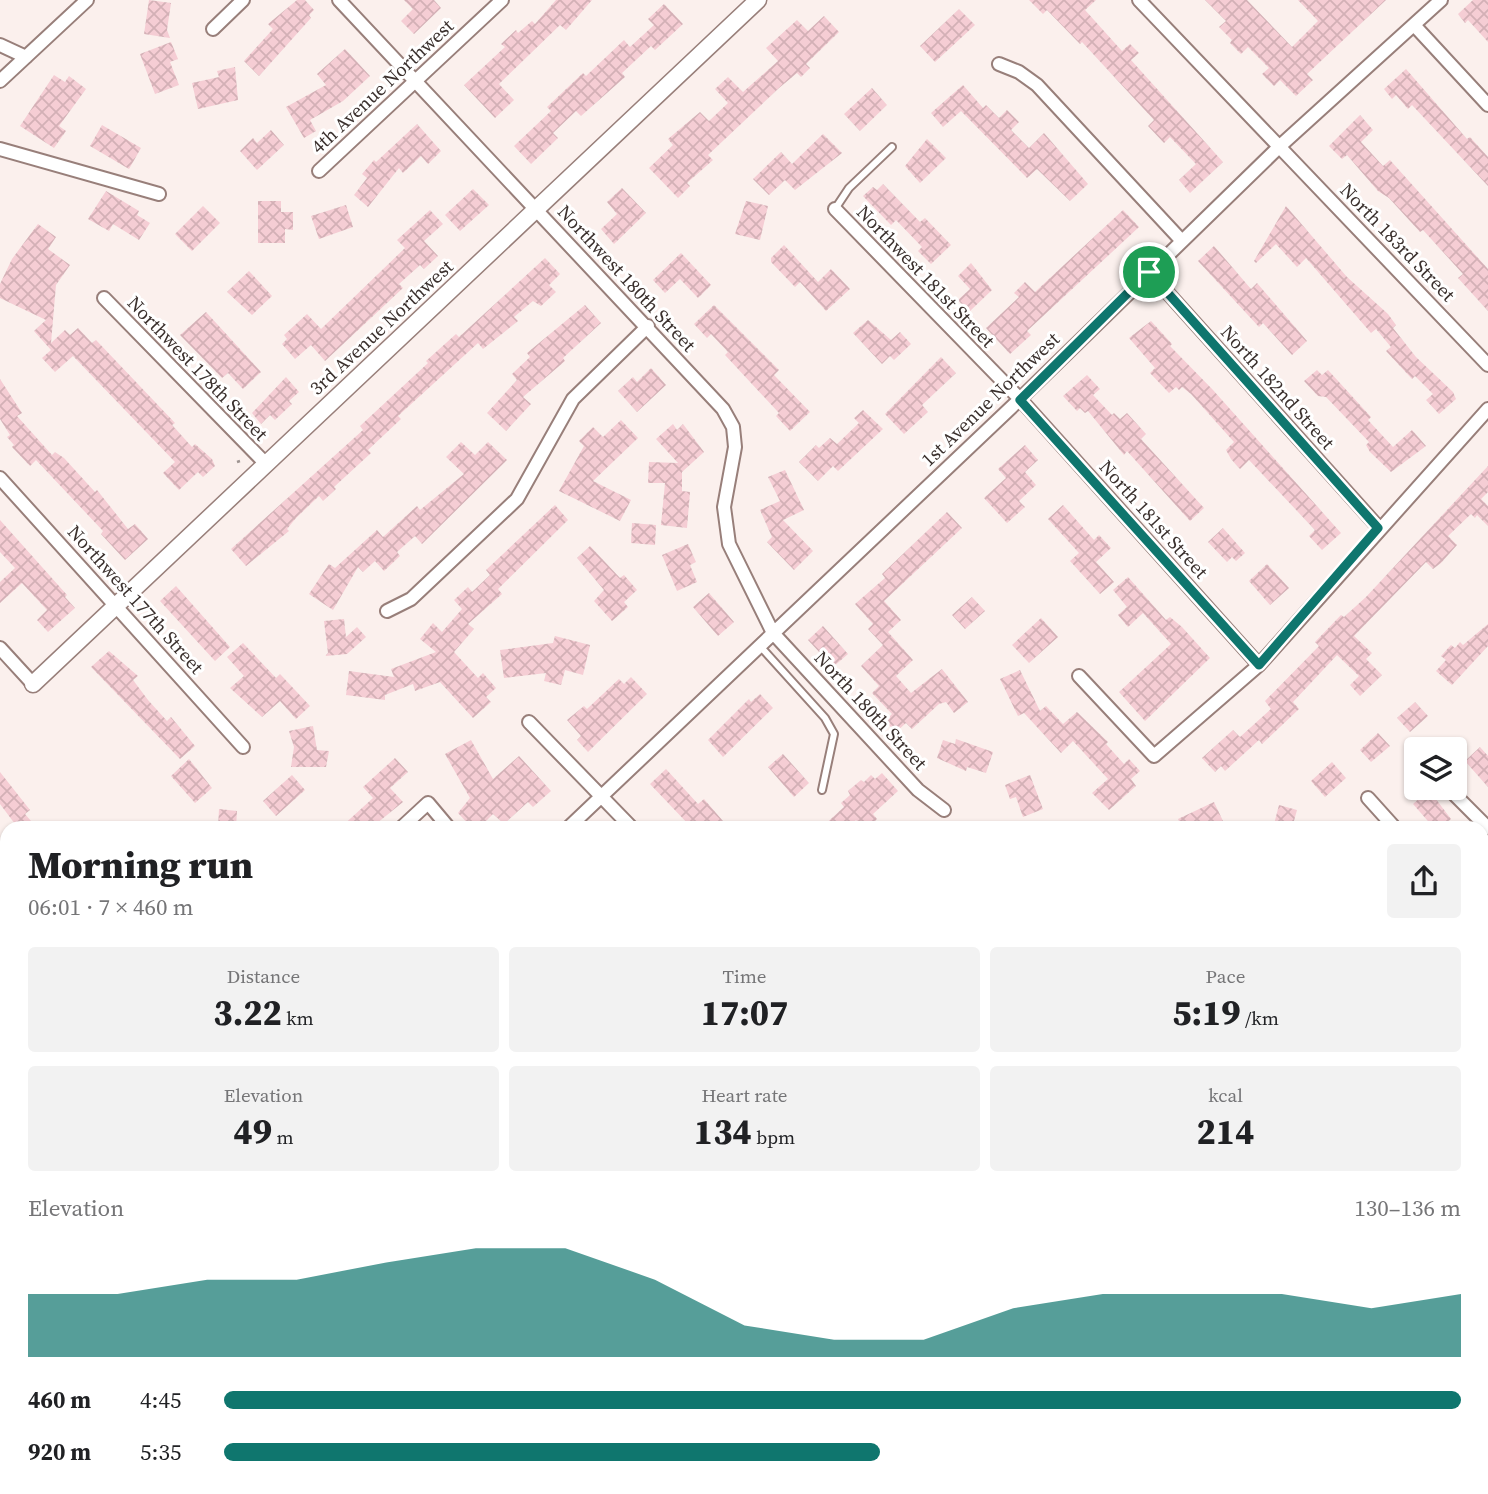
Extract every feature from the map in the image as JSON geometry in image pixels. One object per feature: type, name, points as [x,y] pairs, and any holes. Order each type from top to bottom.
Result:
[{"type":"street","points":[[0,81],[87,0]]},
{"type":"street","points":[[213,29],[243,0]]},
{"type":"street","name":"Northwest 180th Street","points":[[339,0],[648,326],[723,409],[733,427],[733,465],[724,507],[729,544],[773,633]]},
{"type":"street","name":"4th Avenue Northwest","points":[[319,171],[502,0]]},
{"type":"street","name":"3rd Avenue Northwest","points":[[33,684],[118,607],[758,0]]},
{"type":"street","name":"North 183rd Street","points":[[1139,0],[1488,365]]},
{"type":"street","name":"1st Avenue Northwest","points":[[575,821],[1020,400],[1280,146],[1441,0]]},
{"type":"street","points":[[1414,25],[1488,105]]},
{"type":"street","points":[[0,45],[26,57]]},
{"type":"street","points":[[999,64],[1019,72],[1037,85],[1181,240]]},
{"type":"street","points":[[0,149],[159,194]]},
{"type":"street","name":"Northwest 181st Street","points":[[835,209],[1020,400]]},
{"type":"street","name":"North 182nd Street","points":[[1149,272],[1378,528]]},
{"type":"street","name":"Northwest 178th Street","points":[[104,298],[266,464]]},
{"type":"street","points":[[387,611],[411,599],[517,499],[573,399],[648,326]]},
{"type":"street","name":"North 181st Street","points":[[1020,400],[1259,665]]},
{"type":"street","points":[[1079,676],[1154,756],[1259,665],[1378,528],[1488,409]]},
{"type":"street","name":"Northwest 177th Street","points":[[0,478],[243,747]]},
{"type":"street","name":"North 180th Street","points":[[773,633],[918,790],[944,810]]},
{"type":"street","points":[[0,648],[33,684]]},
{"type":"street","points":[[529,722],[625,821]]},
{"type":"street","points":[[1368,798],[1389,821]]},
{"type":"street","points":[[1460,800],[1481,821]]},
{"type":"street","points":[[409,821],[428,803],[443,821]]},
{"type":"lane","points":[[835,209],[849,188],[892,147]]},
{"type":"lane","points":[[760,646],[825,718],[834,734],[822,790]]},
{"type":"building","points":[[149,0],[171,3],[167,30],[170,38],[144,34]]},
{"type":"building","points":[[297,0],[305,0],[314,10],[309,15],[311,18],[259,76],[244,61],[273,29],[268,24]]},
{"type":"building","points":[[404,0],[434,0],[441,8],[414,34],[401,21],[413,9]]},
{"type":"building","points":[[556,0],[592,0],[566,30],[560,25],[499,84],[514,100],[495,118],[464,85],[505,47],[501,44],[516,30],[518,33],[532,21],[535,24]]},
{"type":"building","points":[[1029,0],[1096,0],[1085,10],[1122,51],[1130,44],[1139,53],[1131,60],[1223,162],[1190,193],[1179,180],[1196,164],[1170,137],[1164,143],[1148,126],[1154,120],[1082,42],[1080,44],[1047,10],[1043,14]]},
{"type":"building","points":[[1205,0],[1247,0],[1292,47],[1318,21],[1298,0],[1386,0],[1307,74],[1313,80],[1296,96],[1280,80],[1274,86],[1262,74],[1269,68],[1248,47],[1241,54],[1230,43],[1232,40],[1219,27],[1226,21]]},
{"type":"building","points":[[1473,0],[1488,0],[1488,42],[1468,20],[1465,23],[1458,14]]},
{"type":"building","points":[[664,4],[683,24],[655,50],[651,46],[622,73],[625,77],[581,116],[576,111],[553,133],[558,138],[531,164],[514,146],[551,111],[547,107],[583,73],[586,76],[624,40],[630,47],[654,25],[648,19]]},
{"type":"building","points":[[959,9],[975,25],[935,62],[920,46]]},
{"type":"building","points":[[824,16],[839,32],[806,64],[810,68],[801,77],[797,73],[779,88],[708,155],[713,160],[687,183],[690,186],[678,198],[649,168],[673,145],[668,139],[700,112],[709,121],[728,103],[715,89],[728,77],[743,92],[778,61],[766,48],[797,20],[808,31]]},
{"type":"building","points":[[171,42],[178,59],[170,62],[179,85],[155,94],[140,54]]},
{"type":"building","points":[[345,49],[370,76],[343,101],[310,120],[316,131],[304,138],[286,107],[326,85],[317,74]]},
{"type":"building","points":[[235,67],[238,100],[198,109],[192,83],[219,77],[217,71]]},
{"type":"building","points":[[1406,69],[1467,139],[1470,137],[1488,157],[1488,186],[1412,105],[1408,109],[1396,95],[1392,99],[1384,89]]},
{"type":"building","points":[[54,75],[65,82],[69,76],[86,89],[59,126],[66,131],[54,148],[20,126]]},
{"type":"building","points":[[963,85],[983,108],[986,105],[999,118],[1007,110],[1019,122],[1011,130],[1029,148],[1044,133],[1088,184],[1070,201],[1037,169],[1027,178],[961,111],[943,127],[931,113]]},
{"type":"building","points":[[872,88],[887,105],[860,131],[844,114]]},
{"type":"building","points":[[1360,115],[1373,130],[1361,142],[1383,166],[1390,160],[1488,269],[1488,311],[1458,278],[1463,274],[1423,230],[1420,232],[1389,198],[1378,191],[1347,155],[1342,159],[1329,146]]},
{"type":"building","points":[[417,124],[441,151],[428,164],[421,156],[403,173],[399,168],[368,207],[354,195],[367,178],[362,174],[374,160],[376,162]]},
{"type":"building","points":[[102,125],[141,148],[129,169],[90,146]]},
{"type":"building","points":[[271,130],[284,145],[257,170],[240,151],[253,138],[257,143]]},
{"type":"building","points":[[823,134],[842,153],[795,190],[785,180],[769,195],[753,179],[781,152],[792,164]]},
{"type":"building","points":[[927,139],[946,158],[920,183],[905,166]]},
{"type":"building","points":[[883,184],[920,222],[925,218],[951,245],[931,264],[918,251],[922,247],[896,220],[891,225],[863,196],[873,187],[877,190]]},
{"type":"building","points":[[622,188],[646,213],[614,244],[601,229],[617,214],[607,202]]},
{"type":"building","points":[[473,189],[489,205],[460,231],[445,215]]},
{"type":"building","points":[[106,191],[139,211],[137,215],[150,223],[139,240],[113,224],[109,231],[88,219]]},
{"type":"building","points":[[258,201],[281,201],[281,212],[293,212],[293,230],[285,229],[285,243],[258,243]]},
{"type":"building","points":[[746,201],[768,206],[760,240],[735,234]]},
{"type":"building","points":[[346,205],[353,227],[319,239],[311,216]]},
{"type":"building","points":[[203,206],[220,223],[192,251],[175,234]]},
{"type":"building","points":[[1286,206],[1347,277],[1388,314],[1396,325],[1393,328],[1416,357],[1453,392],[1456,399],[1439,414],[1426,400],[1433,394],[1415,376],[1412,379],[1386,351],[1391,347],[1376,329],[1371,333],[1306,258],[1297,267],[1276,244],[1256,263],[1254,261]]},
{"type":"building","points":[[430,210],[443,224],[424,241],[438,256],[424,269],[420,265],[399,284],[403,288],[325,361],[311,345],[295,359],[282,344],[287,339],[284,335],[307,314],[321,329],[405,248],[397,240]]},
{"type":"building","points":[[1123,210],[1139,227],[1027,331],[1031,335],[1010,354],[986,328],[1019,297],[1014,293],[1025,282],[1035,292]]},
{"type":"building","points":[[38,224],[56,237],[48,249],[70,265],[56,285],[51,343],[65,330],[70,335],[78,328],[92,343],[96,340],[175,423],[172,425],[192,447],[195,444],[212,459],[215,466],[203,477],[198,472],[179,490],[163,473],[175,462],[73,356],[55,372],[42,358],[51,350],[34,331],[46,320],[0,298],[0,284],[12,259]]},
{"type":"building","points":[[784,245],[818,282],[831,269],[850,289],[826,311],[800,282],[795,287],[771,262],[771,258]]},
{"type":"building","points":[[1214,246],[1251,289],[1257,283],[1307,341],[1292,355],[1263,323],[1259,327],[1198,261]]},
{"type":"building","points":[[681,253],[711,285],[698,298],[680,279],[665,293],[653,280]]},
{"type":"building","points":[[545,258],[560,274],[549,285],[556,292],[541,306],[533,301],[514,317],[518,321],[483,349],[478,343],[398,416],[401,419],[368,450],[371,453],[334,487],[336,489],[323,501],[319,496],[296,518],[287,529],[289,531],[246,566],[231,549],[363,430],[360,426],[428,363],[426,361],[456,334],[459,337]]},
{"type":"building","points":[[971,263],[992,290],[969,312],[958,300],[970,289],[958,276]]},
{"type":"building","points":[[249,271],[272,296],[252,315],[227,292]]},
{"type":"building","points":[[585,305],[601,323],[563,358],[565,361],[523,397],[531,404],[506,431],[487,413],[517,380],[512,374],[530,357],[527,353]]},
{"type":"building","points":[[714,305],[779,370],[774,375],[810,412],[790,431],[776,416],[779,413],[725,355],[728,352],[711,334],[707,338],[694,324]]},
{"type":"building","points":[[206,312],[261,372],[243,389],[228,373],[222,378],[180,335]]},
{"type":"building","points":[[868,320],[891,340],[900,332],[911,344],[894,360],[890,356],[882,364],[853,333]]},
{"type":"building","points":[[1151,321],[1172,344],[1170,346],[1341,533],[1322,550],[1309,536],[1315,530],[1249,460],[1240,469],[1231,459],[1226,450],[1234,442],[1191,394],[1182,387],[1179,390],[1176,387],[1169,393],[1150,373],[1155,368],[1129,338]]},
{"type":"building","points":[[941,357],[956,373],[922,405],[928,412],[904,434],[885,414]]},
{"type":"building","points":[[651,368],[666,385],[637,412],[618,391],[633,377],[637,382]]},
{"type":"building","points":[[1317,370],[1322,375],[1328,370],[1371,417],[1368,420],[1393,447],[1412,430],[1426,446],[1391,472],[1370,452],[1366,445],[1369,442],[1349,421],[1326,397],[1318,396],[1304,381]]},
{"type":"building","points":[[1087,375],[1100,389],[1093,395],[1112,415],[1114,413],[1120,419],[1127,413],[1146,434],[1141,439],[1204,508],[1190,521],[1127,451],[1124,455],[1088,411],[1085,413],[1080,408],[1077,411],[1063,396]]},
{"type":"building","points":[[286,377],[299,392],[289,401],[292,404],[275,420],[270,415],[261,424],[252,413]]},
{"type":"building","points":[[0,379],[22,413],[17,416],[52,455],[55,452],[64,458],[95,492],[97,490],[128,529],[135,524],[148,539],[125,560],[101,534],[103,531],[36,460],[30,466],[12,447],[14,445],[7,437],[10,435],[0,419]]},
{"type":"building","points":[[863,410],[883,429],[838,471],[833,466],[818,481],[799,462],[816,445],[819,448],[830,438],[837,444],[859,423],[854,418]]},
{"type":"building","points":[[621,420],[638,438],[593,481],[631,500],[620,521],[559,491],[584,446],[579,441],[593,427],[603,437]]},
{"type":"building","points":[[673,424],[677,430],[683,424],[704,452],[682,472],[682,491],[690,492],[687,528],[661,525],[665,483],[648,483],[649,462],[678,463],[656,439]]},
{"type":"building","points":[[461,442],[475,455],[488,442],[507,460],[422,544],[415,536],[397,552],[400,556],[384,571],[375,561],[363,572],[358,567],[333,610],[309,594],[329,564],[335,568],[377,530],[383,537],[417,506],[420,510],[464,474],[446,457]]},
{"type":"building","points":[[1025,445],[1038,460],[1025,472],[1036,485],[1019,501],[1025,507],[1007,523],[984,498],[1006,478],[998,469]]},
{"type":"building","points":[[1488,466],[1488,492],[1481,499],[1488,506],[1488,526],[1477,515],[1475,518],[1471,514],[1448,536],[1457,545],[1441,563],[1433,569],[1426,562],[1354,636],[1372,653],[1366,659],[1382,675],[1360,696],[1350,685],[1359,676],[1337,655],[1293,702],[1299,709],[1262,744],[1259,740],[1225,771],[1221,766],[1215,772],[1202,758],[1233,730],[1240,737],[1271,709],[1265,701],[1319,646],[1315,642],[1341,615],[1344,617],[1366,597]]},
{"type":"building","points":[[785,470],[804,510],[783,520],[813,551],[794,570],[767,542],[772,537],[760,510],[780,501],[768,477]]},
{"type":"building","points":[[555,505],[568,520],[498,589],[502,594],[468,624],[474,629],[454,652],[478,678],[483,673],[496,688],[486,697],[491,702],[473,718],[440,682],[415,691],[413,684],[385,695],[385,700],[346,695],[349,671],[394,677],[391,669],[436,652],[420,639],[433,623],[442,632],[462,609],[454,600],[468,587],[472,592],[490,575],[486,570]]},
{"type":"building","points":[[1063,505],[1094,540],[1099,535],[1111,548],[1096,562],[1114,582],[1100,594],[1070,561],[1079,553],[1048,519]]},
{"type":"building","points":[[947,512],[962,528],[884,601],[901,620],[888,632],[913,660],[896,676],[911,693],[942,669],[968,702],[954,713],[946,702],[939,704],[912,729],[906,723],[896,732],[885,721],[892,714],[872,693],[879,686],[861,666],[883,645],[868,629],[873,624],[855,604],[885,578],[882,574]]},
{"type":"building","points":[[0,520],[67,595],[65,597],[75,608],[48,632],[37,620],[47,610],[22,583],[0,603],[0,582],[15,568],[0,552]]},
{"type":"building","points":[[632,523],[656,525],[655,545],[631,543]]},
{"type":"building","points":[[1223,528],[1245,553],[1236,561],[1232,557],[1227,562],[1208,542]]},
{"type":"building","points":[[688,544],[696,562],[690,565],[697,582],[677,591],[662,555]]},
{"type":"building","points":[[590,546],[620,578],[624,575],[637,590],[624,602],[628,607],[612,621],[594,601],[604,590],[577,558]]},
{"type":"building","points":[[1267,564],[1289,588],[1270,605],[1249,581]]},
{"type":"building","points":[[1128,577],[1166,620],[1170,617],[1182,627],[1210,658],[1145,721],[1119,692],[1171,644],[1143,613],[1128,627],[1118,615],[1127,607],[1113,590]]},
{"type":"building","points":[[176,586],[230,647],[215,661],[160,601]]},
{"type":"building","points":[[709,593],[734,622],[718,636],[693,607]]},
{"type":"building","points":[[972,597],[985,611],[965,629],[952,615]]},
{"type":"building","points":[[1041,618],[1058,637],[1029,663],[1012,645]]},
{"type":"building","points":[[344,619],[346,637],[357,627],[366,637],[347,654],[325,656],[328,653],[324,621]]},
{"type":"building","points":[[1488,624],[1488,646],[1452,685],[1436,671],[1446,660],[1441,656],[1451,645],[1455,648],[1460,642],[1463,645]]},
{"type":"building","points":[[823,626],[848,654],[833,667],[808,640]]},
{"type":"building","points":[[555,636],[590,645],[583,675],[565,670],[561,685],[544,681],[546,673],[504,678],[500,650],[553,643]]},
{"type":"building","points":[[243,643],[276,678],[280,674],[310,706],[296,719],[280,701],[262,717],[230,688],[244,676],[227,657]]},
{"type":"building","points":[[109,651],[138,676],[133,680],[148,700],[167,721],[171,717],[195,746],[180,759],[91,667]]},
{"type":"building","points":[[1020,670],[1040,711],[1046,706],[1063,724],[1077,712],[1108,742],[1106,744],[1124,764],[1129,759],[1140,771],[1131,779],[1136,786],[1109,810],[1092,793],[1108,779],[1073,741],[1061,753],[1024,713],[1018,716],[1000,679]]},
{"type":"building","points":[[631,677],[647,694],[588,752],[577,740],[581,736],[567,720],[584,706],[587,709],[619,679],[624,684]]},
{"type":"building","points":[[760,694],[773,708],[723,757],[708,740],[749,699],[751,702]]},
{"type":"building","points":[[1415,702],[1428,716],[1410,732],[1397,718]]},
{"type":"building","points":[[313,726],[317,750],[329,751],[326,767],[291,767],[294,747],[289,731]]},
{"type":"building","points":[[1378,733],[1390,746],[1371,762],[1360,750]]},
{"type":"building","points":[[956,739],[993,752],[986,773],[967,767],[966,771],[937,758],[943,740],[955,744]]},
{"type":"building","points":[[471,740],[493,779],[519,756],[551,791],[533,807],[528,802],[507,821],[501,821],[493,814],[486,821],[465,821],[458,813],[470,798],[445,754]]},
{"type":"building","points":[[1480,747],[1488,756],[1488,787],[1467,763],[1467,759]]},
{"type":"building","points":[[783,754],[809,783],[794,797],[768,767]]},
{"type":"building","points":[[395,758],[408,772],[390,788],[403,802],[380,821],[348,821],[373,798],[363,787]]},
{"type":"building","points":[[189,759],[212,788],[195,803],[171,776]]},
{"type":"building","points":[[1332,762],[1346,778],[1325,797],[1311,781]]},
{"type":"building","points":[[666,769],[698,804],[704,799],[723,821],[685,821],[650,784]]},
{"type":"building","points":[[0,772],[30,810],[25,814],[31,821],[13,821],[0,804]]},
{"type":"building","points":[[882,773],[898,791],[873,814],[877,819],[875,821],[829,821],[844,807],[841,803],[850,795],[848,791],[871,775],[875,779]]},
{"type":"building","points":[[292,775],[305,790],[276,816],[263,801]]},
{"type":"building","points":[[1030,775],[1043,809],[1023,817],[1016,797],[1010,799],[1005,785]]},
{"type":"building","points":[[1418,800],[1437,800],[1451,819],[1428,821],[1413,804]]},
{"type":"building","points":[[1214,802],[1223,821],[1179,821],[1178,819]]},
{"type":"building","points":[[1279,805],[1297,810],[1294,821],[1275,821]]},
{"type":"building","points":[[219,809],[237,811],[236,821],[218,821]]},
{"type":"route","points":[[1149,272],[1378,528],[1259,665],[1020,400],[1149,272]]}]
